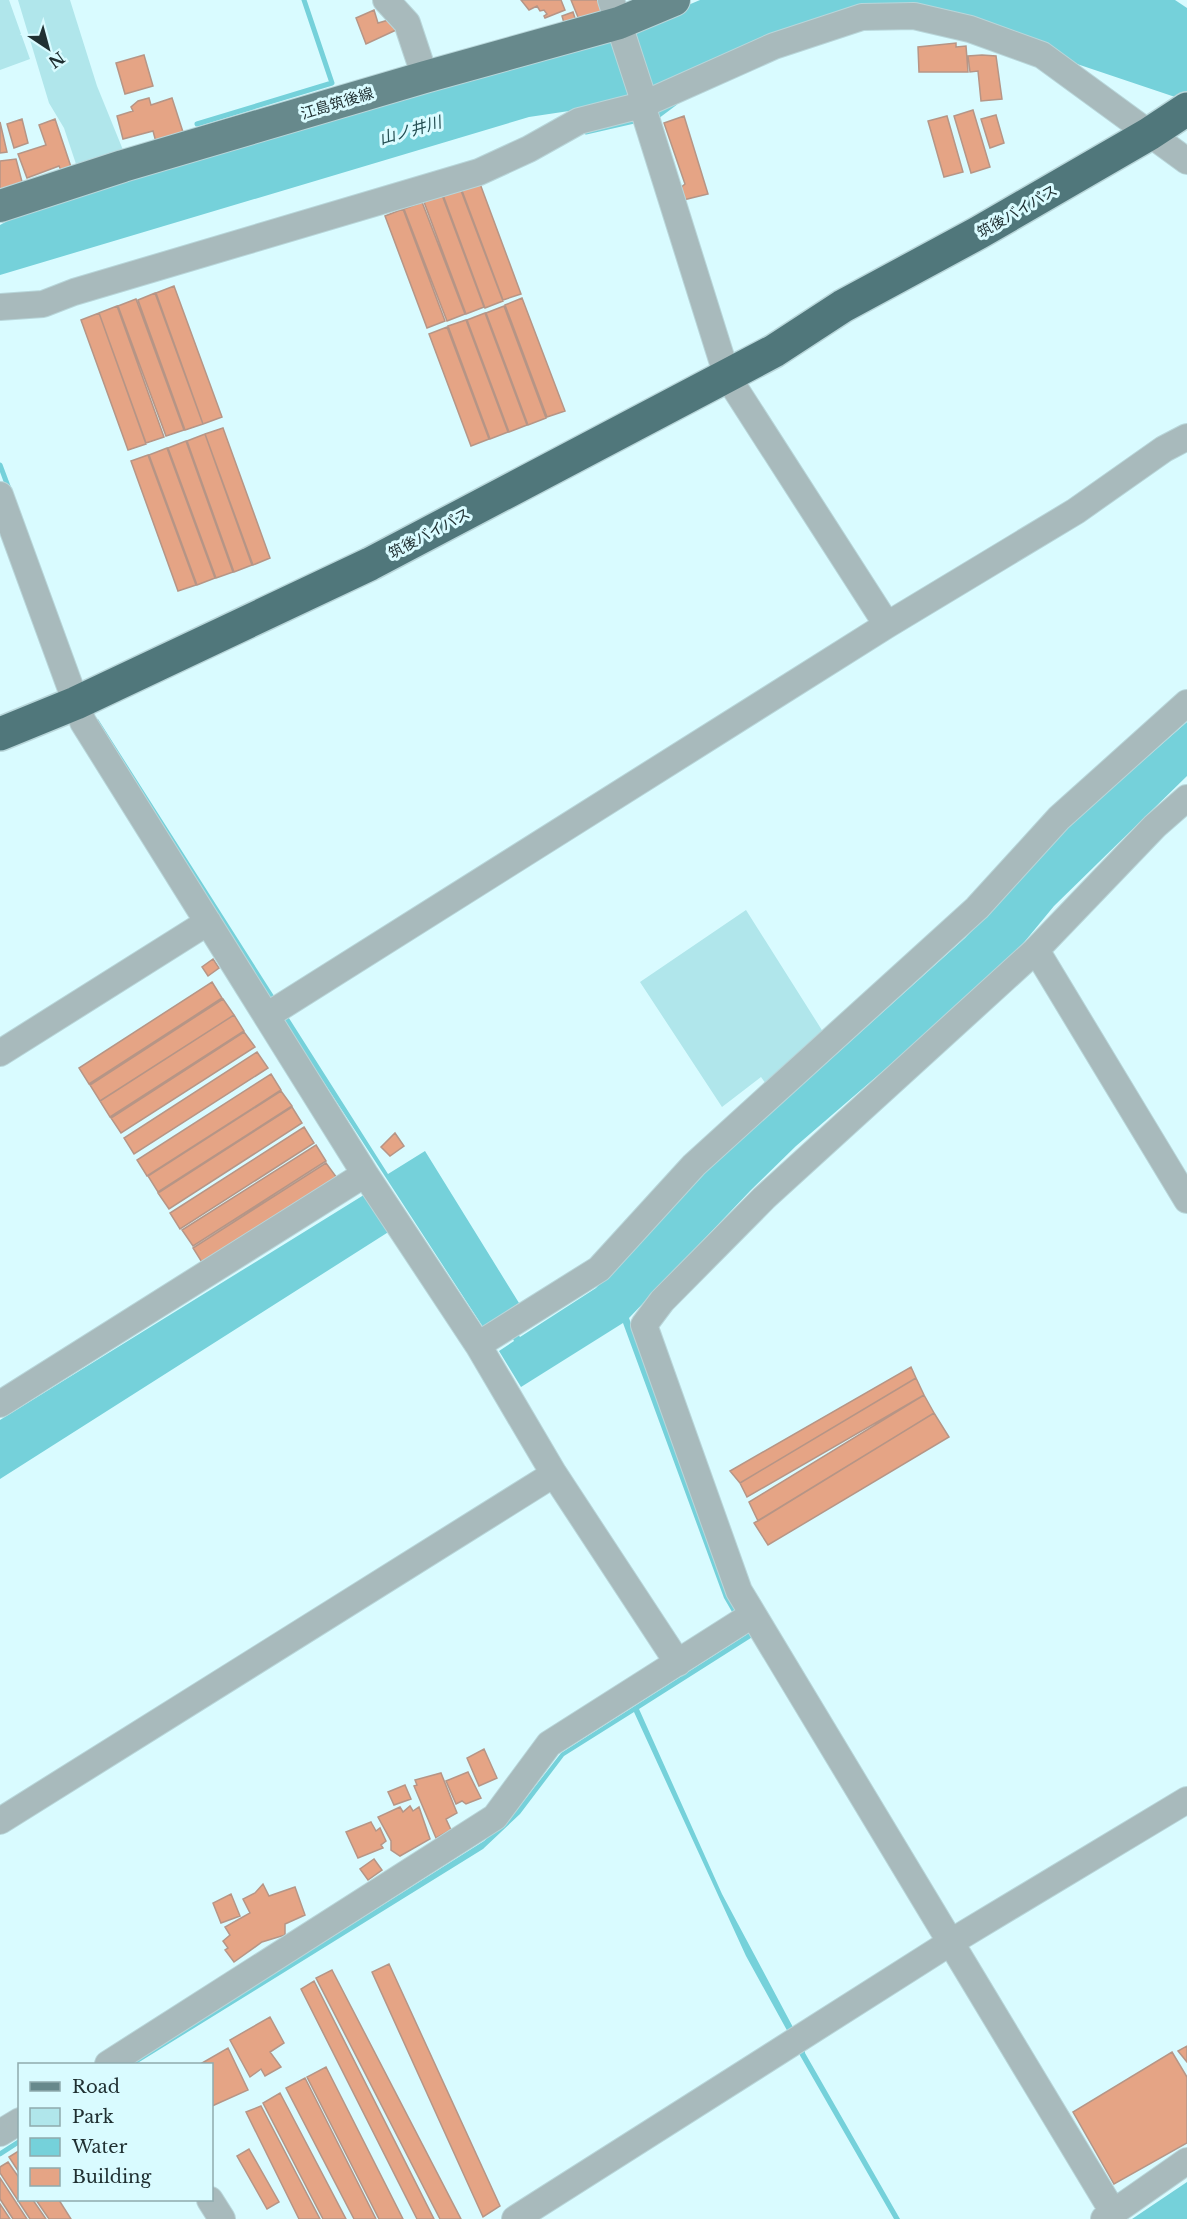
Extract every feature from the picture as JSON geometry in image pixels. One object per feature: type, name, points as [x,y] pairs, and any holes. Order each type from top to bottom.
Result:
[{"type":"highway","name":"筑後バイパス","points":[[0,734],[72,692],[843,306],[978,233],[1146,128],[1187,109]]},
{"type":"highway","name":"筑後バイパス","points":[[0,711],[72,692]]},
{"type":"main road","name":"江島筑後線","points":[[0,206],[134,163],[674,0]]},
{"type":"street","points":[[386,0],[407,23],[425,77]]},
{"type":"street","points":[[0,307],[43,304],[86,289],[479,172],[579,122],[642,100],[774,46],[862,17],[914,16],[970,29],[1042,55],[1146,128],[1187,161]]},
{"type":"street","points":[[617,18],[724,367],[887,625]]},
{"type":"street","points":[[268,1015],[887,625],[1076,511],[1164,449],[1187,437]]},
{"type":"street","points":[[0,495],[83,722],[369,1179],[478,1345],[554,1474],[678,1663]]},
{"type":"street","points":[[478,1345],[599,1269],[694,1165],[977,908],[1059,818],[1187,703]]},
{"type":"street","points":[[1187,798],[1155,826],[1036,950],[764,1198],[662,1300],[644,1325],[739,1592],[951,1942],[1108,2216],[1187,2161]]},
{"type":"street","points":[[0,1053],[208,922]]},
{"type":"street","points":[[1036,950],[1187,1200]]},
{"type":"street","points":[[0,1404],[369,1179]]},
{"type":"street","points":[[0,1821],[554,1474]]},
{"type":"street","points":[[118,2062],[495,1817],[549,1744],[752,1615]]},
{"type":"street","points":[[515,2219],[951,1942],[1187,1800]]},
{"type":"street","points":[[0,2133],[18,2122]]},
{"type":"street","points":[[211,2201],[222,2219]]},
{"type":"green space","points":[[0,0],[9,0],[30,59],[0,70]]},
{"type":"green space","points":[[18,0],[70,0],[97,86],[123,150],[79,173],[64,128],[49,103]]},
{"type":"green space","points":[[746,910],[825,1035],[769,1088],[761,1077],[722,1107],[640,982]]},
{"type":"water","name":"山ノ井川","points":[[700,0],[1175,0],[1187,8],[1187,101],[907,7],[648,91],[569,111],[529,117],[0,275],[0,225],[13,218],[131,174],[629,30]]},
{"type":"water","points":[[98,719],[276,999],[272,1002],[93,722]]},
{"type":"water","points":[[1187,722],[1187,776],[1054,906],[1021,946],[941,1021],[796,1146],[629,1318],[727,1592],[740,1613],[735,1617],[724,1598],[623,1323],[521,1387],[499,1351],[514,1341],[512,1337],[517,1333],[520,1337],[596,1288],[709,1169],[965,938],[1069,826]]},
{"type":"water","points":[[287,1015],[388,1174],[425,1151],[519,1303],[483,1327],[282,1018]]},
{"type":"water","points":[[367,1193],[390,1231],[0,1479],[0,1420]]},
{"type":"water","points":[[750,1628],[754,1636],[639,1709],[722,1894],[795,2031],[789,2034],[746,1956],[634,1712],[564,1756],[520,1814],[483,1849],[138,2063],[134,2062],[484,1841],[516,1811],[561,1753],[746,1635],[744,1631]]},
{"type":"water","points":[[805,2049],[805,2053],[900,2219],[894,2219],[798,2052]]},
{"type":"water","points":[[1187,2182],[1187,2219],[1132,2219]]},
{"type":"building","points":[[521,0],[561,0],[565,10],[545,18],[547,14],[544,10],[540,11],[537,6],[529,10]]},
{"type":"building","points":[[571,0],[604,0],[609,10],[582,27]]},
{"type":"building","points":[[374,10],[378,23],[392,19],[396,30],[366,44],[356,18]]},
{"type":"building","points":[[573,12],[578,27],[566,30],[562,16]]},
{"type":"building","points":[[956,43],[956,47],[966,46],[968,72],[919,72],[918,47]]},
{"type":"building","points":[[144,55],[153,86],[125,94],[116,63]]},
{"type":"building","points":[[968,56],[996,56],[1002,99],[981,101],[978,71],[970,72]]},
{"type":"building","points":[[149,98],[151,105],[172,98],[183,132],[156,142],[153,131],[123,139],[117,116],[133,111],[131,107],[138,101]]},
{"type":"building","points":[[973,110],[990,167],[971,173],[954,116]]},
{"type":"building","points":[[996,115],[1004,143],[990,148],[981,119]]},
{"type":"building","points":[[684,116],[708,194],[683,200],[679,189],[685,184],[664,123]]},
{"type":"building","points":[[947,116],[963,172],[944,177],[928,121]]},
{"type":"building","points":[[22,119],[28,143],[14,148],[7,124]]},
{"type":"building","points":[[55,119],[72,170],[63,175],[59,166],[27,178],[18,154],[46,145],[39,125]]},
{"type":"building","points":[[0,122],[7,152],[0,153]]},
{"type":"building","points":[[16,159],[25,193],[0,196],[0,161]]},
{"type":"building","points":[[479,181],[521,294],[503,300],[461,188]]},
{"type":"building","points":[[460,188],[503,301],[485,308],[443,195]]},
{"type":"building","points":[[442,195],[484,307],[466,314],[424,202]]},
{"type":"building","points":[[422,202],[465,314],[447,321],[404,209]]},
{"type":"building","points":[[403,209],[445,321],[427,328],[385,216]]},
{"type":"building","points":[[174,286],[222,417],[203,424],[156,293]]},
{"type":"building","points":[[155,293],[203,424],[185,430],[138,300]]},
{"type":"building","points":[[522,298],[565,411],[547,417],[505,305]]},
{"type":"building","points":[[136,299],[184,430],[166,436],[118,306]]},
{"type":"building","points":[[117,306],[164,437],[146,443],[99,313]]},
{"type":"building","points":[[504,306],[546,418],[528,425],[486,313]]},
{"type":"building","points":[[99,313],[146,444],[128,450],[81,320]]},
{"type":"building","points":[[485,313],[527,425],[509,432],[467,320]]},
{"type":"building","points":[[466,320],[508,432],[490,439],[448,326]]},
{"type":"building","points":[[447,327],[489,439],[471,446],[429,334]]},
{"type":"building","points":[[223,428],[270,558],[253,565],[205,434]]},
{"type":"building","points":[[205,434],[252,565],[234,572],[187,441]]},
{"type":"building","points":[[186,441],[233,572],[216,578],[168,448]]},
{"type":"building","points":[[167,448],[215,578],[197,585],[149,455]]},
{"type":"building","points":[[148,455],[196,585],[178,591],[131,461]]},
{"type":"building","points":[[213,959],[219,968],[208,976],[202,967]]},
{"type":"building","points":[[212,982],[222,998],[89,1084],[79,1068]]},
{"type":"building","points":[[223,999],[234,1015],[100,1101],[90,1085]]},
{"type":"building","points":[[234,1015],[244,1031],[110,1117],[100,1101]]},
{"type":"building","points":[[244,1032],[255,1047],[121,1133],[111,1118]]},
{"type":"building","points":[[257,1052],[268,1068],[134,1154],[124,1138]]},
{"type":"building","points":[[271,1074],[281,1090],[147,1176],[137,1160]]},
{"type":"building","points":[[281,1091],[292,1106],[158,1192],[148,1176]]},
{"type":"building","points":[[292,1107],[302,1123],[169,1209],[158,1193]]},
{"type":"building","points":[[304,1127],[314,1143],[180,1229],[170,1213]]},
{"type":"building","points":[[395,1133],[404,1146],[390,1156],[381,1147]]},
{"type":"building","points":[[316,1145],[326,1161],[193,1246],[182,1230]]},
{"type":"building","points":[[326,1163],[337,1178],[203,1264],[193,1248]]},
{"type":"building","points":[[911,1367],[916,1378],[740,1483],[730,1471]]},
{"type":"building","points":[[916,1378],[924,1395],[747,1497],[740,1483]]},
{"type":"building","points":[[924,1395],[934,1413],[758,1521],[749,1502]]},
{"type":"building","points":[[934,1413],[949,1437],[768,1545],[754,1523]]},
{"type":"building","points":[[484,1749],[497,1778],[479,1786],[467,1758]]},
{"type":"building","points":[[468,1772],[481,1798],[466,1804],[462,1801],[456,1804],[446,1781]]},
{"type":"building","points":[[441,1773],[457,1813],[446,1819],[451,1830],[436,1838],[414,1786],[417,1785],[415,1780]]},
{"type":"building","points":[[405,1785],[411,1799],[394,1805],[388,1792]]},
{"type":"building","points":[[410,1806],[413,1811],[419,1807],[430,1839],[400,1856],[391,1850],[391,1841],[378,1817],[400,1807],[403,1812]]},
{"type":"building","points":[[371,1822],[376,1831],[380,1828],[386,1841],[381,1845],[383,1848],[358,1858],[346,1832]]},
{"type":"building","points":[[374,1859],[382,1870],[368,1880],[360,1869]]},
{"type":"building","points":[[263,1884],[269,1896],[295,1887],[305,1915],[285,1924],[285,1935],[262,1942],[234,1962],[225,1950],[228,1948],[223,1941],[230,1935],[225,1927],[250,1913],[243,1899],[255,1893]]},
{"type":"building","points":[[231,1894],[240,1916],[221,1923],[213,1903]]},
{"type":"building","points":[[389,1964],[500,2206],[483,2217],[372,1972]]},
{"type":"building","points":[[332,1970],[461,2219],[440,2219],[316,1978]]},
{"type":"building","points":[[314,1981],[434,2219],[417,2219],[301,1989]]},
{"type":"building","points":[[270,2017],[284,2043],[270,2052],[281,2067],[265,2076],[261,2069],[250,2077],[230,2040]]},
{"type":"building","points":[[1187,2046],[1187,2062],[1178,2051]]},
{"type":"building","points":[[228,2048],[248,2090],[213,2106],[213,2063],[202,2063]]},
{"type":"building","points":[[1172,2052],[1187,2077],[1187,2143],[1114,2184],[1073,2112]]},
{"type":"building","points":[[326,2067],[403,2219],[379,2219],[307,2077]]},
{"type":"building","points":[[305,2078],[376,2219],[354,2219],[286,2088]]},
{"type":"building","points":[[280,2093],[346,2219],[323,2219],[263,2103]]},
{"type":"building","points":[[261,2106],[320,2219],[299,2219],[246,2112]]},
{"type":"building","points":[[249,2149],[279,2202],[267,2209],[237,2156]]},
{"type":"building","points":[[18,2151],[18,2171],[9,2157]]},
{"type":"building","points":[[8,2162],[18,2176],[18,2201],[0,2173],[0,2167]]},
{"type":"building","points":[[0,2178],[27,2219],[13,2219],[0,2199]]},
{"type":"building","points":[[18,2201],[34,2201],[46,2219],[30,2219]]},
{"type":"building","points":[[37,2201],[60,2201],[71,2219],[49,2219]]},
{"type":"building","points":[[0,2204],[10,2219],[0,2219]]},
{"type":"waterway","points":[[197,124],[332,83],[304,0]]},
{"type":"waterway","points":[[659,115],[675,103]]},
{"type":"waterway","points":[[586,132],[634,121]]},
{"type":"waterway","points":[[0,465],[9,489]]},
{"type":"waterway","points":[[0,2154],[18,2142]]}]
